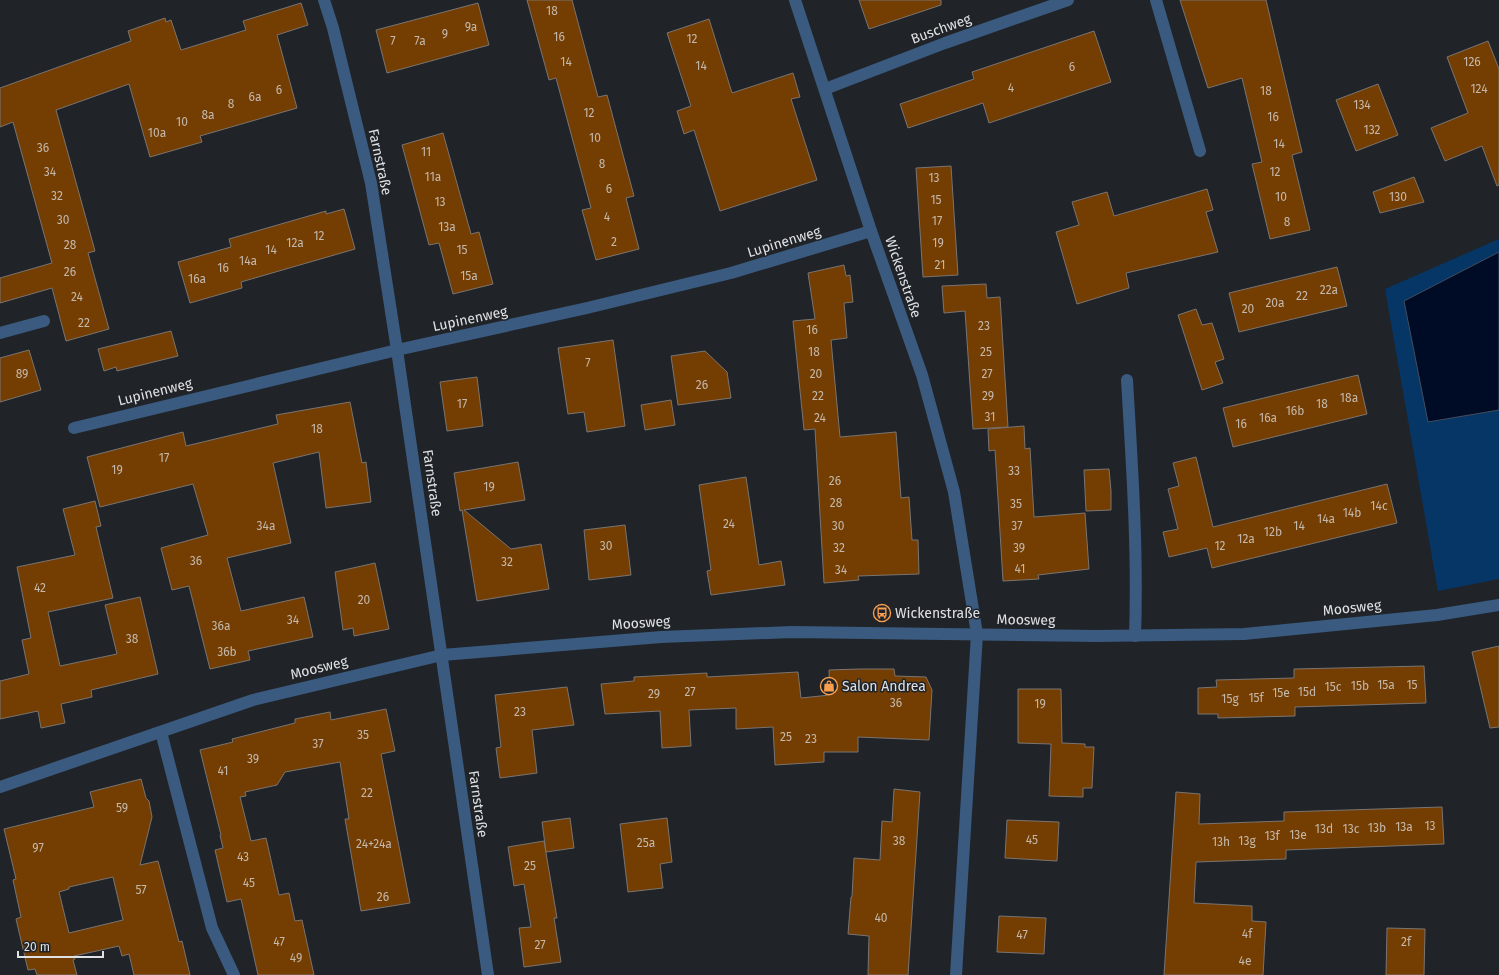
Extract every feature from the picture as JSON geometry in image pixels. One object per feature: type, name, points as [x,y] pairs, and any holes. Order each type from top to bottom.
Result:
[{"type":"street","name":"Farnstraße","points":[[324,0],[333,28],[371,183],[397,350],[488,975]]},
{"type":"street","name":"Wickenstraße","points":[[795,0],[871,231],[922,375],[954,492],[977,634],[956,975]]},
{"type":"street","name":"Buschweg","points":[[824,89],[945,43],[1067,0]]},
{"type":"street","points":[[1156,0],[1200,150]]},
{"type":"street","name":"Lupinenweg","points":[[74,428],[397,350],[587,308],[731,273],[871,231]]},
{"type":"street","points":[[0,333],[44,321]]},
{"type":"street","points":[[1127,380],[1134,527],[1135,636]]},
{"type":"street","name":"Moosweg","points":[[0,787],[253,700],[442,655],[660,637],[792,632],[1135,636],[1244,634],[1437,615],[1499,605]]},
{"type":"street","points":[[161,732],[212,928],[234,975]]},
{"type":"shaded area","points":[[1499,239],[1499,579],[1438,591],[1385,289]]},
{"type":"shaded area","points":[[1499,252],[1499,410],[1428,422],[1404,301]]},
{"type":"building","points":[[527,0],[572,0],[598,97],[607,95],[634,196],[626,198],[639,249],[596,260],[582,210],[591,208],[556,78],[549,80]]},
{"type":"building","points":[[859,0],[941,0],[941,5],[869,29]]},
{"type":"building","points":[[1180,0],[1266,0],[1302,152],[1292,155],[1310,230],[1270,239],[1252,164],[1262,162],[1242,78],[1208,88]]},
{"type":"building","points":[[301,3],[308,25],[277,35],[297,108],[200,136],[202,142],[150,157],[129,84],[56,110],[95,251],[88,253],[109,329],[66,341],[52,288],[0,303],[0,278],[52,263],[13,122],[0,127],[0,88],[131,41],[128,31],[165,18],[166,22],[171,20],[181,50],[246,30],[243,21]]},
{"type":"building","points":[[478,3],[489,45],[387,73],[376,30]]},
{"type":"building","points":[[709,19],[732,93],[793,73],[800,97],[791,99],[817,180],[720,211],[694,130],[684,134],[677,111],[691,106],[667,33]]},
{"type":"building","points":[[1094,31],[1111,82],[989,123],[983,103],[908,128],[900,104],[974,79],[972,72]]},
{"type":"building","points":[[1488,41],[1499,69],[1499,185],[1497,186],[1482,146],[1445,161],[1431,128],[1468,113],[1447,57]]},
{"type":"building","points":[[1378,84],[1398,135],[1356,151],[1336,100]]},
{"type":"building","points":[[443,133],[471,234],[479,232],[493,284],[453,294],[439,243],[429,245],[402,145]]},
{"type":"building","points":[[951,166],[958,275],[923,277],[916,168]]},
{"type":"building","points":[[1414,177],[1424,202],[1380,213],[1373,192]]},
{"type":"building","points":[[1207,189],[1213,210],[1206,212],[1218,252],[1126,273],[1129,288],[1077,304],[1056,232],[1079,225],[1072,202],[1107,192],[1114,216]]},
{"type":"building","points":[[344,209],[355,249],[241,282],[242,288],[190,303],[178,262],[231,247],[229,239],[326,211],[326,214]]},
{"type":"building","points":[[844,265],[846,276],[850,275],[853,302],[844,303],[847,338],[831,340],[840,437],[896,432],[901,498],[909,497],[912,540],[918,540],[919,574],[858,576],[859,580],[824,583],[815,429],[804,430],[793,321],[815,319],[808,273]]},
{"type":"building","points":[[1337,267],[1347,306],[1239,332],[1229,293]]},
{"type":"building","points":[[986,284],[987,298],[1000,297],[1008,427],[973,429],[965,311],[944,313],[942,286]]},
{"type":"building","points":[[1196,309],[1202,325],[1212,323],[1224,359],[1215,362],[1223,383],[1202,390],[1178,315]]},
{"type":"building","points":[[171,331],[178,356],[117,371],[116,367],[104,371],[98,349]]},
{"type":"building","points":[[613,340],[625,426],[587,432],[584,412],[568,414],[558,348]]},
{"type":"building","points":[[29,350],[41,390],[0,402],[0,358]]},
{"type":"building","points":[[705,351],[727,372],[731,398],[678,405],[671,356]]},
{"type":"building","points":[[1358,375],[1367,414],[1233,447],[1223,408]]},
{"type":"building","points":[[477,377],[483,426],[447,431],[440,382]]},
{"type":"building","points":[[671,400],[675,425],[645,430],[641,405]]},
{"type":"building","points":[[350,402],[362,463],[366,462],[371,502],[326,508],[319,452],[273,463],[291,543],[227,558],[241,611],[304,597],[313,637],[248,651],[250,660],[210,669],[189,586],[172,590],[161,548],[208,535],[193,484],[100,507],[87,457],[183,432],[186,446],[278,424],[276,415]]},
{"type":"building","points":[[1024,426],[1025,449],[1030,448],[1034,517],[1085,513],[1089,569],[1038,575],[1039,579],[1003,581],[995,450],[989,451],[988,429]]},
{"type":"building","points":[[1196,457],[1213,527],[1387,484],[1397,523],[1212,568],[1207,548],[1169,557],[1163,532],[1178,529],[1168,489],[1179,486],[1173,463]]},
{"type":"building","points":[[518,462],[525,500],[464,510],[511,549],[541,544],[549,589],[477,601],[462,510],[460,511],[454,473]]},
{"type":"building","points":[[1109,469],[1111,510],[1086,511],[1084,470]]},
{"type":"building","points":[[746,477],[759,565],[781,561],[785,585],[711,595],[707,571],[711,570],[699,485]]},
{"type":"building","points":[[95,501],[101,526],[96,527],[113,598],[48,612],[60,666],[117,654],[105,605],[140,597],[158,674],[91,690],[92,697],[61,704],[65,723],[41,728],[38,711],[0,719],[0,681],[29,674],[22,640],[31,638],[17,567],[75,555],[63,509]]},
{"type":"building","points":[[625,525],[631,575],[589,580],[584,530]]},
{"type":"building","points":[[375,563],[389,629],[354,636],[353,628],[343,630],[335,572]]},
{"type":"building","points":[[1499,646],[1499,727],[1490,728],[1472,652]]},
{"type":"building","points":[[1424,666],[1426,703],[1295,707],[1295,716],[1218,718],[1218,714],[1198,714],[1198,688],[1217,687],[1216,680],[1294,678],[1294,669]]},
{"type":"building","points":[[894,669],[895,676],[926,677],[932,690],[929,740],[858,737],[858,752],[824,752],[824,762],[775,765],[773,727],[736,729],[736,708],[689,710],[691,746],[662,748],[660,711],[605,714],[601,684],[634,681],[634,677],[707,673],[707,677],[798,672],[801,698],[830,695],[829,670]]},
{"type":"building","points":[[567,687],[574,725],[532,730],[537,773],[500,778],[496,748],[501,747],[495,695]]},
{"type":"building","points":[[1018,689],[1061,689],[1062,743],[1085,744],[1085,747],[1094,747],[1092,788],[1083,788],[1083,797],[1049,796],[1051,744],[1018,743]]},
{"type":"building","points":[[386,709],[395,751],[381,754],[410,903],[361,911],[345,819],[349,819],[340,762],[285,772],[277,785],[245,792],[246,796],[240,797],[251,841],[266,838],[279,895],[289,893],[295,921],[302,920],[314,975],[258,975],[241,899],[227,902],[215,850],[223,848],[221,835],[200,750],[233,742],[232,739],[295,723],[295,719],[330,712],[331,720]]},
{"type":"building","points":[[141,779],[146,798],[149,801],[152,817],[140,865],[158,861],[179,942],[182,941],[190,975],[134,975],[129,954],[122,956],[119,946],[74,956],[75,959],[73,960],[77,975],[37,975],[35,969],[28,970],[16,919],[21,917],[13,880],[16,879],[4,829],[94,807],[90,792]],"holes":[[[113,877],[123,920],[69,933],[59,892],[69,889],[69,887]]]},
{"type":"building","points":[[894,789],[920,792],[908,975],[868,975],[869,936],[848,934],[854,858],[880,860],[882,821],[892,822]]},
{"type":"building","points":[[1176,792],[1200,794],[1199,824],[1284,821],[1284,812],[1442,807],[1444,844],[1286,850],[1286,859],[1196,862],[1194,903],[1252,906],[1252,921],[1266,922],[1263,975],[1164,975]]},
{"type":"building","points":[[570,818],[574,848],[546,852],[542,822]]},
{"type":"building","points":[[667,818],[672,862],[660,864],[663,888],[628,892],[620,824]]},
{"type":"building","points":[[1007,820],[1059,822],[1057,861],[1005,858]]},
{"type":"building","points":[[544,841],[557,918],[554,918],[561,962],[524,967],[519,928],[531,927],[524,884],[514,886],[508,847]]},
{"type":"building","points":[[999,916],[1046,918],[1044,954],[997,952]]},
{"type":"building","points":[[1387,928],[1425,929],[1424,975],[1386,975]]},
{"type":"place","name":"Wickenstraße","points":[[882,613]]},
{"type":"place","name":"Salon Andrea","points":[[829,686]]}]
